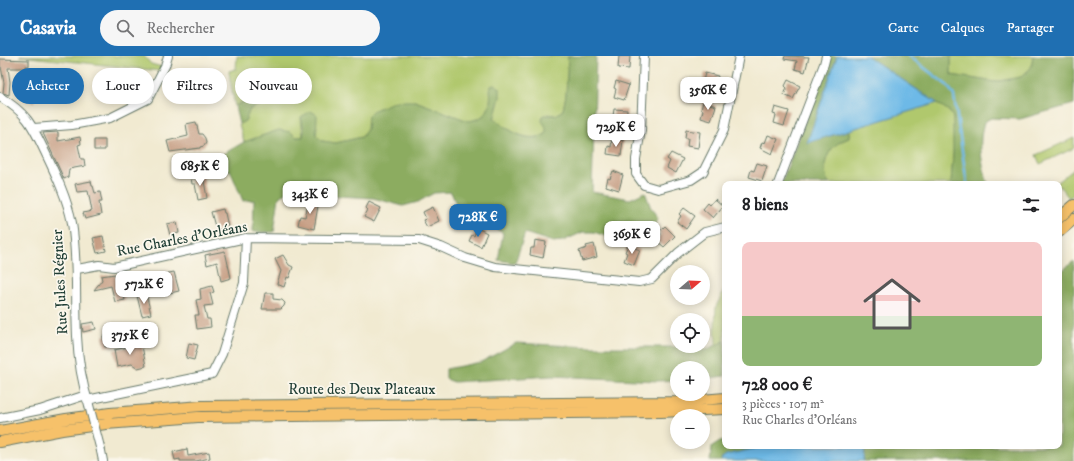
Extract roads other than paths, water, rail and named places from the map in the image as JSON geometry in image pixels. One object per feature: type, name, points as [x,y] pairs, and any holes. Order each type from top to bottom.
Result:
[{"type":"main road","points":[[1062,215],[1074,205]]},
{"type":"main road","points":[[1062,229],[1074,219]]},
{"type":"main road","name":"Route des Deux Plateaux","points":[[0,431],[66,418],[202,406],[677,402],[722,398]]},
{"type":"main road","name":"Route des Deux Plateaux","points":[[0,442],[36,434],[106,424],[198,417],[661,412],[722,409]]},
{"type":"street","points":[[34,128],[72,126],[110,118],[148,99],[165,66],[168,56]]},
{"type":"street","points":[[644,56],[641,130],[636,159],[636,174],[644,185],[658,189],[691,180],[703,172],[724,130],[738,56]]},
{"type":"street","points":[[779,181],[826,56]]},
{"type":"street","name":"Rue Jules Régnier","points":[[0,97],[23,113],[34,128],[64,196],[72,223],[76,269],[77,336],[80,367],[101,451],[102,461]]},
{"type":"street","name":"Rue Charles d'Orléans","points":[[76,269],[100,264],[114,267],[246,238],[419,240],[441,247],[465,258],[495,267],[639,282],[652,279],[678,253],[705,232],[722,228]]},
{"type":"street","points":[[0,418],[212,374],[222,354],[244,283],[246,238]]},
{"type":"water","points":[[837,56],[867,56],[937,103],[807,143]]},
{"type":"water","points":[[753,449],[865,449],[864,461],[721,461],[726,455]]},
{"type":"waterway","points":[[909,56],[948,86],[954,96],[967,181]]}]
